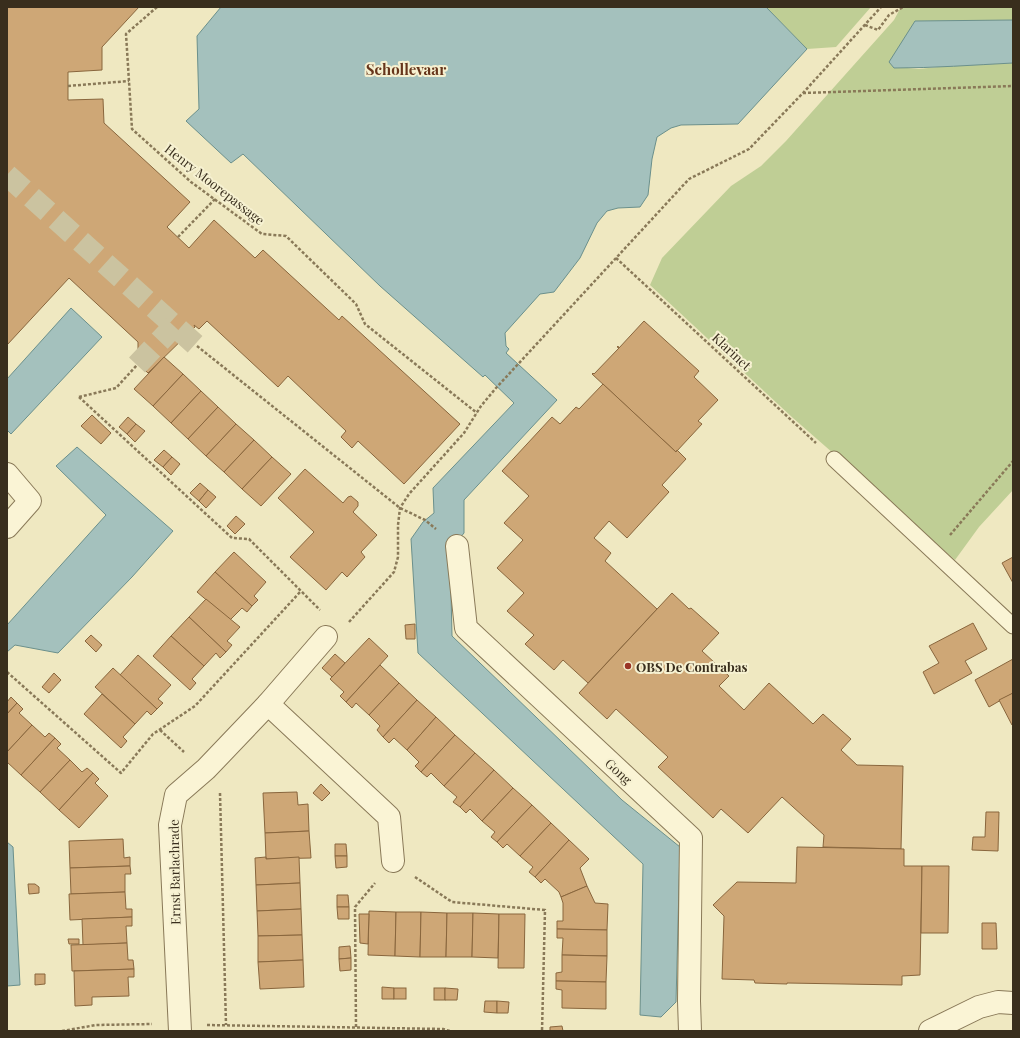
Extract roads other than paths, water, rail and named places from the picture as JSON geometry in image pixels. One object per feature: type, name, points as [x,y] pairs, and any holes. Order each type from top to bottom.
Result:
[{"type":"street","points":[[7,474],[30,501],[7,527]]},
{"type":"street","name":"Gong","points":[[457,546],[466,628],[691,838],[690,1031]]},
{"type":"street","name":"Ernst Barlachrade","points":[[180,1028],[170,825],[176,795],[206,768],[268,704],[326,637]]},
{"type":"street","points":[[268,704],[389,817],[393,861]]},
{"type":"street","points":[[941,1029],[979,1007],[998,1002],[1013,1003]]},
{"type":"lane","points":[[834,459],[1013,626]]},
{"type":"water","points":[[221,7],[766,7],[807,49],[738,124],[681,125],[671,128],[657,137],[652,159],[648,195],[640,207],[618,208],[607,211],[597,223],[580,258],[554,292],[540,294],[505,333],[506,346],[509,349],[506,353],[557,400],[464,500],[464,533],[450,550],[452,636],[622,800],[680,847],[676,1002],[661,1017],[640,1015],[643,864],[418,653],[411,539],[423,522],[434,513],[433,488],[514,403],[485,375],[483,377],[380,286],[243,154],[231,163],[186,121],[199,109],[197,36]]},
{"type":"water","points":[[1013,20],[1013,63],[894,68],[889,62],[915,21]]},
{"type":"water","points":[[71,308],[102,337],[11,434],[7,430],[7,379]]},
{"type":"water","points":[[77,447],[173,531],[132,577],[58,653],[15,645],[7,652],[7,625],[106,515],[56,466]]},
{"type":"water","points":[[7,842],[13,847],[20,985],[7,986]]},
{"type":"tunnel","points":[[7,175],[197,346]]},
{"type":"tunnel","points":[[137,365],[174,326]]},
{"type":"place","name":"OBS De Contrabas","points":[[628,666]]},
{"type":"district","name":"Schollevaar","points":[[406,69]]}]
